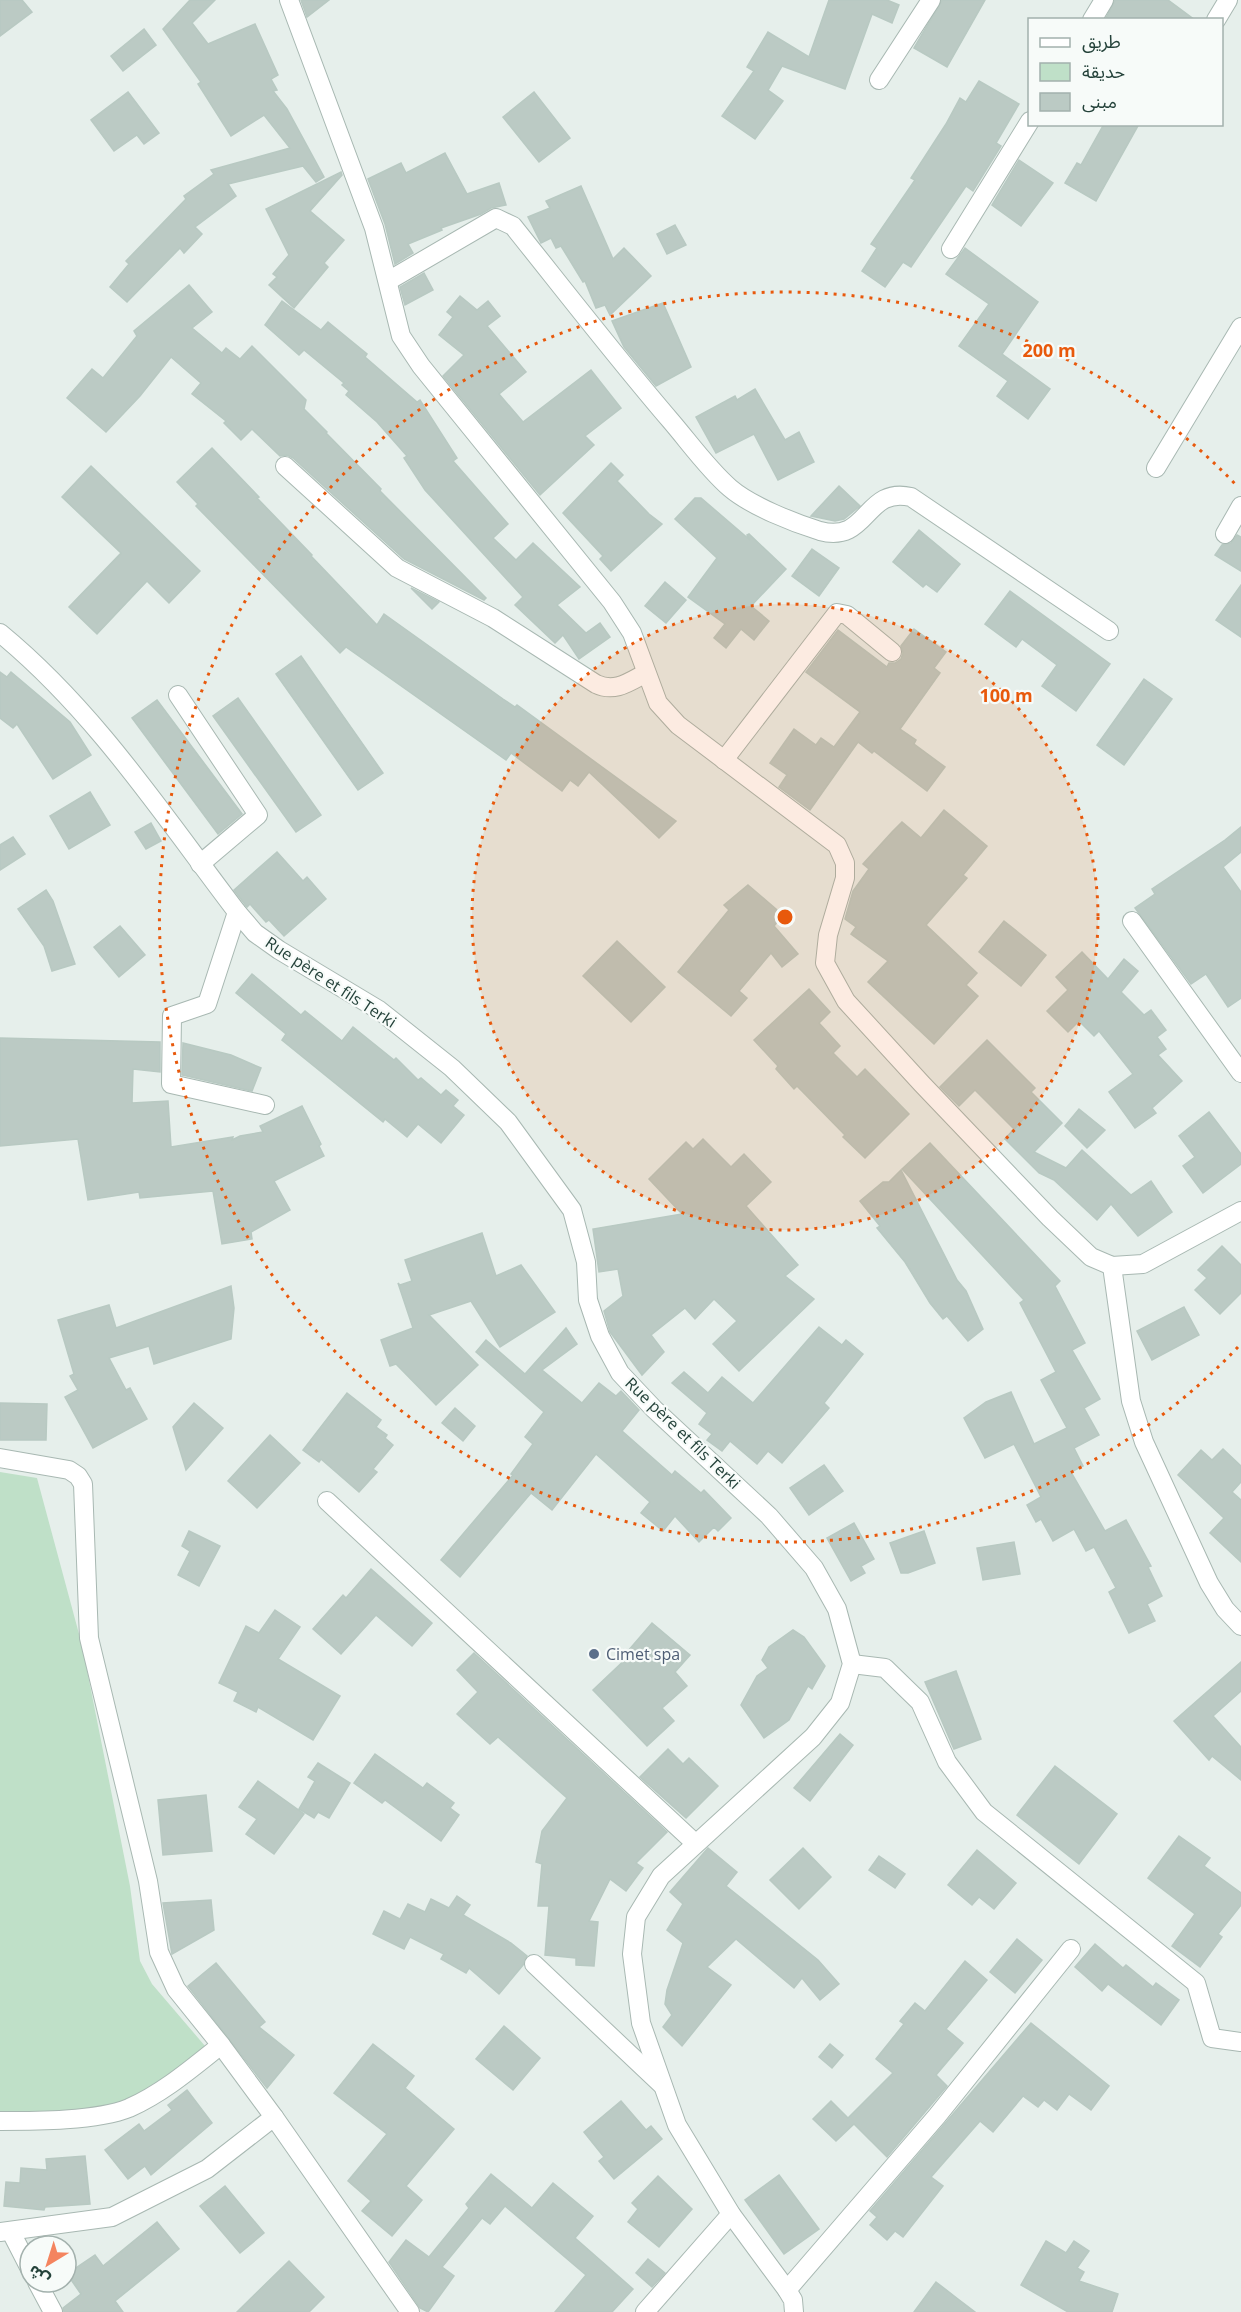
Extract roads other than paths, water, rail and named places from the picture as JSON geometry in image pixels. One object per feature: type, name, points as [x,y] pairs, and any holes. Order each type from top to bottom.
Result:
[{"type":"street","points":[[289,0],[374,228],[401,336],[421,366],[612,602],[632,633],[658,703],[678,725],[837,845],[845,863],[845,878],[828,935],[825,963],[846,1001],[1050,1218],[1091,1257],[1112,1266],[1143,1264],[1241,1211]]},
{"type":"street","points":[[879,80],[931,0]]},
{"type":"street","points":[[1093,18],[1104,0]]},
{"type":"street","points":[[1217,18],[1228,0]]},
{"type":"street","points":[[951,249],[1028,124]]},
{"type":"street","points":[[388,281],[496,218],[503,220],[513,226],[655,402],[730,489],[794,521],[821,531],[835,533],[848,531],[879,502],[889,496],[898,494],[910,497],[1109,631]]},
{"type":"street","points":[[1156,468],[1241,327]]},
{"type":"street","points":[[285,466],[397,568],[493,618],[596,684],[606,689],[618,688],[646,673]]},
{"type":"street","points":[[1225,534],[1241,506]]},
{"type":"street","points":[[724,760],[837,613],[847,615],[892,651]]},
{"type":"street","name":"Rue père et fils Terki","points":[[0,633],[35,661],[105,737],[255,933],[379,1010],[452,1068],[508,1122],[572,1210],[586,1262],[588,1300],[600,1336],[620,1373],[654,1409],[769,1516],[814,1568],[837,1609],[852,1664]]},
{"type":"street","points":[[178,695],[258,815],[200,864]]},
{"type":"street","points":[[237,912],[207,1004],[172,1016],[171,1084],[265,1105]]},
{"type":"street","points":[[1132,921],[1241,1073]]},
{"type":"street","points":[[1112,1266],[1131,1401],[1144,1442],[1209,1583],[1225,1609],[1241,1626]]},
{"type":"street","points":[[0,1458],[69,1470],[78,1476],[83,1484],[89,1638],[148,1881],[159,1952],[176,1989],[221,2044],[274,2117],[410,2312]]},
{"type":"street","points":[[327,1501],[695,1843]]},
{"type":"street","points":[[794,2312],[793,2300],[787,2290],[731,2214],[677,2126],[641,2023],[632,1954],[636,1917],[661,1876],[813,1737],[840,1703],[852,1664],[885,1668],[920,1702],[947,1762],[984,1812],[1196,1983],[1212,2038],[1241,2042]]},
{"type":"street","points":[[787,2290],[936,2116],[1071,1948]]},
{"type":"street","points":[[534,1964],[663,2086]]},
{"type":"street","points":[[0,2121],[81,2118],[128,2108],[179,2079],[221,2044]]},
{"type":"street","points":[[18,2250],[6,2232],[112,2217],[207,2169],[274,2117]]},
{"type":"street","points":[[645,2312],[731,2214]]},
{"type":"street","points":[[43,2294],[53,2312]]},
{"type":"place","name":"Cimet spa","points":[[594,1654]]}]
